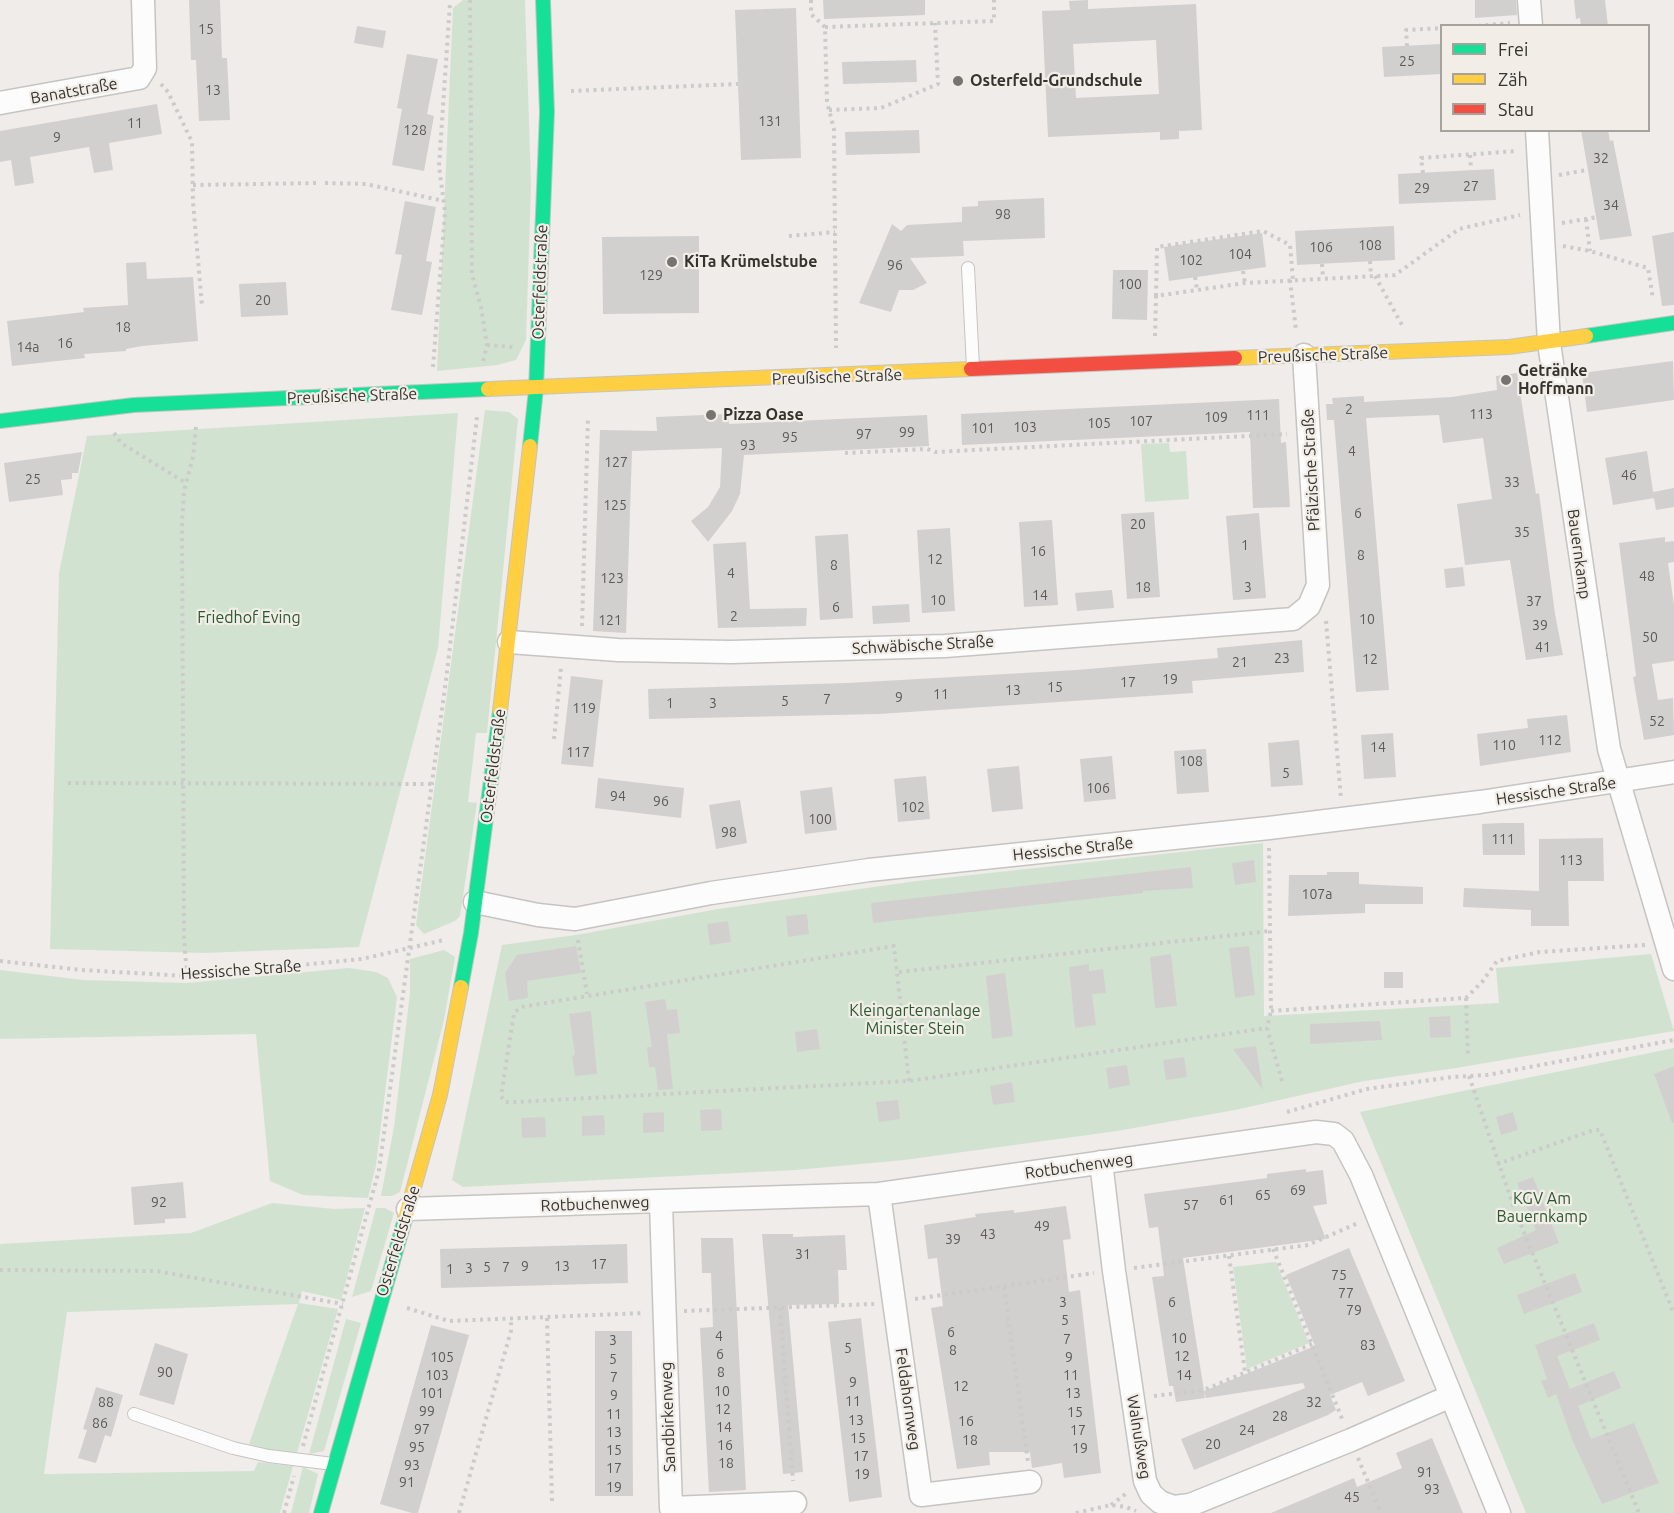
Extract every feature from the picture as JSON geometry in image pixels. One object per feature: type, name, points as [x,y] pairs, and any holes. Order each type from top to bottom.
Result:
[{"type":"street","points":[[142,0],[146,68]]},
{"type":"street","name":"Osterfeldstraße","points":[[321,1513],[333,1464],[408,1209],[453,1034],[475,902],[509,642],[536,389],[547,112],[543,0]]},
{"type":"street","points":[[1524,24],[1529,0]]},
{"type":"street","name":"Banatstraße","points":[[0,104],[124,83],[139,78],[146,68]]},
{"type":"street","name":"Bauernkamp","points":[[1537,132],[1549,343],[1609,749],[1674,969]]},
{"type":"street","name":"Preußische Straße","points":[[0,421],[112,407],[199,402],[973,371],[1549,343],[1674,323]]},
{"type":"street","name":"Pfälzische Straße","points":[[1305,356],[1318,585]]},
{"type":"street","name":"Schwäbische Straße","points":[[509,642],[573,647],[731,652],[945,646],[1293,619],[1309,606],[1318,585]]},
{"type":"street","name":"Hessische Straße","points":[[475,902],[538,915],[575,919],[711,893],[869,870],[1269,828],[1480,802],[1674,772]]},
{"type":"street","name":"Rotbuchenweg","points":[[408,1209],[661,1203],[879,1194],[1316,1132],[1334,1134],[1343,1141],[1378,1214],[1499,1513]]},
{"type":"street","name":"Walnußweg","points":[[1101,1162],[1114,1271],[1145,1481],[1150,1494],[1160,1502],[1174,1507],[1190,1505],[1351,1440],[1451,1396]]},
{"type":"street","name":"Feldahornweg","points":[[879,1194],[921,1495],[1030,1482]]},
{"type":"street","name":"Sandbirkenweg","points":[[661,1203],[671,1508],[794,1496]]},
{"type":"lane","points":[[968,268],[973,371]]},
{"type":"lane","points":[[134,1414],[233,1448],[299,1461],[333,1464]]},
{"type":"path","points":[[284,1513],[379,1170],[472,474],[480,372],[487,345],[481,307],[472,275],[470,0]]},
{"type":"path","points":[[811,0],[812,14],[825,27],[829,110],[834,129],[836,355]]},
{"type":"path","points":[[825,27],[994,21],[994,0]]},
{"type":"path","points":[[432,393],[444,201],[439,166],[450,3]]},
{"type":"path","points":[[829,110],[881,108],[938,84],[935,23]]},
{"type":"path","points":[[1407,46],[1406,30],[1440,28]]},
{"type":"path","points":[[146,68],[168,92],[192,142],[202,306]]},
{"type":"path","points":[[577,90],[738,84]]},
{"type":"path","points":[[1423,173],[1421,158],[1524,151]]},
{"type":"path","points":[[1470,155],[1471,170]]},
{"type":"path","points":[[1553,176],[1587,170]]},
{"type":"path","points":[[193,185],[366,184],[444,201]]},
{"type":"path","points":[[1156,296],[1245,283],[1395,275],[1459,229],[1528,214]]},
{"type":"path","points":[[1555,224],[1597,217]]},
{"type":"path","points":[[1586,219],[1590,251]]},
{"type":"path","points":[[1155,340],[1157,248],[1263,231],[1290,245],[1297,333]]},
{"type":"path","points":[[789,236],[835,232]]},
{"type":"path","points":[[1557,244],[1648,268],[1654,306]]},
{"type":"path","points":[[1370,261],[1373,276],[1404,328]]},
{"type":"path","points":[[1322,264],[1323,278]]},
{"type":"path","points":[[1243,271],[1245,283]]},
{"type":"path","points":[[1195,277],[1197,290]]},
{"type":"path","points":[[187,976],[184,938],[182,523],[186,483],[194,457],[199,402]]},
{"type":"path","points":[[112,407],[114,434],[121,443],[186,483]]},
{"type":"path","points":[[554,739],[573,647],[588,417]]},
{"type":"path","points":[[846,453],[927,449],[935,452],[1309,433]]},
{"type":"path","points":[[1325,619],[1343,818]]},
{"type":"path","points":[[68,783],[432,784]]},
{"type":"path","points":[[1269,828],[1271,1011],[1267,1028],[1282,1081]]},
{"type":"path","points":[[575,919],[587,994]]},
{"type":"path","points":[[899,972],[1270,931]]},
{"type":"path","points":[[1271,1011],[1466,998],[1482,982],[1497,961],[1540,952],[1667,944]]},
{"type":"path","points":[[909,1081],[899,972],[894,946],[529,1004],[514,1013],[501,1096],[505,1102],[909,1081],[1267,1028]]},
{"type":"path","name":"Hessische Straße","points":[[0,961],[82,970],[187,976],[362,959],[409,949]]},
{"type":"path","points":[[1466,998],[1468,1058]]},
{"type":"path","points":[[1280,1114],[1367,1089],[1469,1076],[1674,1040]]},
{"type":"path","points":[[1469,1076],[1497,1164],[1639,1513]]},
{"type":"path","points":[[1497,1164],[1594,1130],[1600,1130],[1674,1314]]},
{"type":"path","points":[[380,1300],[449,1321],[894,1302],[1308,1245],[1378,1214]]},
{"type":"path","points":[[1273,1249],[1381,1513]]},
{"type":"path","points":[[1229,1256],[1245,1372]]},
{"type":"path","points":[[0,1270],[156,1271],[343,1304]]},
{"type":"path","points":[[1004,1287],[1030,1482]]},
{"type":"path","points":[[780,1308],[794,1496]]},
{"type":"path","points":[[547,1318],[552,1501]]},
{"type":"path","points":[[459,1513],[511,1331],[511,1319]]},
{"type":"path","points":[[1133,1399],[1204,1390],[1312,1344]]},
{"type":"path","points":[[1076,1513],[1111,1505],[1126,1507],[1138,1513]]},
{"type":"green space","points":[[463,0],[525,0],[531,185],[526,340],[516,360],[497,365],[437,371],[453,8]]},
{"type":"green space","points":[[485,410],[509,412],[518,419],[487,733],[476,733],[468,802],[477,803],[460,916],[455,921],[424,934],[416,925]]},
{"type":"green space","name":"Friedhof Eving","points":[[458,413],[438,648],[359,947],[203,953],[50,949],[59,573],[87,436]]},
{"type":"green space","points":[[1169,443],[1170,452],[1186,451],[1189,499],[1145,502],[1141,444]]},
{"type":"green space","name":"Kleingartenanlage Minister Stein","points":[[1263,843],[1264,1016],[1499,1003],[1496,968],[1651,954],[1674,1031],[1456,1068],[1364,1081],[1235,1110],[1117,1131],[904,1160],[796,1170],[463,1187],[452,1180],[502,945],[576,935],[718,909],[917,881]]},
{"type":"green space","points":[[444,950],[455,957],[444,1020],[400,1192],[392,1196],[381,1196],[394,1127],[410,993],[410,959]]},
{"type":"green space","points":[[349,968],[376,972],[388,978],[397,997],[376,1165],[368,1198],[303,1195],[270,1181],[256,1034],[0,1039],[0,970],[83,980],[187,983]]},
{"type":"green space","name":"KGV Am Bauernkamp","points":[[1674,1048],[1674,1513],[1526,1513],[1360,1112]]},
{"type":"green space","points":[[272,1203],[334,1209],[365,1208],[341,1300],[302,1291],[299,1303],[338,1309],[297,1453],[269,1450],[249,1444],[298,1304],[67,1312],[44,1474],[254,1471],[258,1462],[293,1466],[280,1513],[0,1513],[0,1244],[191,1233]]},
{"type":"green space","points":[[376,1208],[385,1208],[394,1213],[371,1291],[352,1297]]},
{"type":"green space","points":[[1276,1262],[1309,1343],[1247,1369],[1233,1267]]},
{"type":"green space","points":[[346,1319],[361,1323],[324,1451],[309,1454]]},
{"type":"green space","points":[[303,1467],[318,1474],[309,1513],[291,1513]]},
{"type":"building","points":[[189,0],[220,0],[222,58],[227,58],[230,120],[199,121],[196,60],[191,60]]},
{"type":"building","points":[[823,0],[925,0],[925,15],[824,19]]},
{"type":"building","points":[[1088,0],[1088,9],[1196,4],[1202,130],[1179,131],[1179,139],[1160,140],[1160,132],[1048,137],[1042,11],[1070,10],[1069,1]],"holes":[[[1156,40],[1159,94],[1076,98],[1073,44]]]},
{"type":"building","points":[[1475,0],[1516,0],[1517,15],[1475,18]]},
{"type":"building","points":[[1574,0],[1605,0],[1608,24],[1581,24],[1580,18],[1576,19]]},
{"type":"building","points":[[796,8],[801,158],[741,160],[735,10]]},
{"type":"building","points":[[357,26],[386,31],[383,48],[354,43]]},
{"type":"building","points":[[1440,44],[1440,74],[1384,77],[1382,47]]},
{"type":"building","points":[[407,54],[438,59],[427,114],[434,116],[424,171],[392,165],[402,109],[397,108]]},
{"type":"building","points":[[916,60],[917,82],[843,84],[842,62]]},
{"type":"building","points":[[157,104],[162,134],[109,143],[113,170],[94,173],[89,147],[30,157],[34,183],[15,186],[11,160],[0,162],[0,131]]},
{"type":"building","points":[[919,130],[920,153],[846,155],[845,132]]},
{"type":"building","points":[[1581,132],[1608,132],[1610,141],[1613,140],[1632,236],[1600,240]]},
{"type":"building","points":[[1494,169],[1496,200],[1399,204],[1398,174]]},
{"type":"building","points":[[1044,198],[1045,238],[963,241],[964,256],[910,258],[927,283],[913,290],[899,290],[891,312],[859,303],[892,224],[901,231],[907,225],[962,222],[962,207],[978,206],[978,201]]},
{"type":"building","points":[[405,201],[436,207],[426,261],[432,262],[422,315],[391,310],[402,255],[395,254]]},
{"type":"building","points":[[1394,226],[1395,260],[1297,265],[1295,231]]},
{"type":"building","points":[[1674,232],[1674,305],[1662,306],[1652,236]]},
{"type":"building","points":[[1262,233],[1266,267],[1169,281],[1164,247]]},
{"type":"building","points":[[699,236],[699,313],[603,314],[602,237]]},
{"type":"building","points":[[146,262],[147,279],[193,277],[198,341],[142,346],[126,349],[126,351],[84,354],[85,358],[12,366],[7,321],[84,312],[83,308],[128,305],[126,263]]},
{"type":"building","points":[[1113,270],[1148,270],[1147,320],[1112,319]]},
{"type":"building","points":[[286,282],[288,315],[241,317],[239,284]]},
{"type":"building","points":[[1673,361],[1674,400],[1587,412],[1582,373]]},
{"type":"building","points":[[1517,373],[1536,494],[1539,493],[1555,614],[1563,655],[1526,660],[1510,560],[1465,565],[1457,504],[1492,499],[1483,438],[1443,443],[1439,415],[1366,418],[1389,690],[1356,692],[1334,420],[1327,420],[1326,404],[1333,404],[1332,398],[1364,396],[1364,402],[1452,397],[1497,390],[1496,376]]},
{"type":"building","points":[[1279,399],[1281,443],[1286,442],[1290,507],[1253,508],[1250,432],[962,445],[961,414]]},
{"type":"building","points":[[728,414],[729,424],[927,415],[929,446],[744,455],[740,494],[732,511],[708,542],[691,521],[708,507],[720,487],[722,448],[632,451],[626,633],[593,631],[600,430],[657,431],[656,417]]},
{"type":"building","points":[[1647,451],[1654,498],[1613,505],[1605,458]]},
{"type":"building","points":[[82,452],[78,473],[72,473],[72,479],[61,480],[63,495],[9,502],[4,463]]},
{"type":"building","points":[[1674,488],[1674,507],[1656,510],[1653,492]]},
{"type":"building","points":[[1154,512],[1160,597],[1127,599],[1121,514]]},
{"type":"building","points":[[1259,513],[1266,598],[1233,600],[1226,516]]},
{"type":"building","points":[[1052,520],[1058,605],[1024,607],[1019,522]]},
{"type":"building","points":[[950,528],[955,611],[922,613],[917,530]]},
{"type":"building","points":[[848,534],[853,618],[820,620],[815,536]]},
{"type":"building","points":[[1665,537],[1665,542],[1674,541],[1674,562],[1668,563],[1674,605],[1674,661],[1652,664],[1658,700],[1673,698],[1674,735],[1644,740],[1633,677],[1636,676],[1619,543]]},
{"type":"building","points":[[746,542],[750,609],[807,608],[806,626],[718,628],[713,544]]},
{"type":"building","points":[[1463,567],[1465,586],[1446,588],[1444,569]]},
{"type":"building","points":[[1112,590],[1114,608],[1077,611],[1075,593]]},
{"type":"building","points":[[909,604],[910,622],[873,624],[872,606]]},
{"type":"building","points":[[1302,640],[1304,672],[1192,681],[1193,693],[879,714],[649,719],[648,689],[848,683],[1076,670],[1218,658],[1217,648]]},
{"type":"building","points":[[571,676],[603,680],[593,767],[561,764]]},
{"type":"building","points":[[1567,715],[1571,752],[1480,766],[1477,734],[1528,728],[1527,719]]},
{"type":"building","points":[[1393,733],[1396,777],[1364,779],[1361,735]]},
{"type":"building","points":[[1299,740],[1303,785],[1271,787],[1268,743]]},
{"type":"building","points":[[1206,749],[1209,792],[1177,794],[1174,751]]},
{"type":"building","points":[[1112,756],[1116,799],[1084,802],[1080,759]]},
{"type":"building","points":[[1019,766],[1023,809],[992,812],[987,769]]},
{"type":"building","points":[[926,776],[930,819],[898,822],[894,779]]},
{"type":"building","points":[[598,778],[684,788],[681,818],[595,808]]},
{"type":"building","points":[[832,787],[837,830],[805,834],[800,791]]},
{"type":"building","points":[[740,800],[747,843],[716,849],[709,805]]},
{"type":"building","points":[[1524,823],[1525,855],[1483,855],[1482,824]]},
{"type":"building","points":[[1603,838],[1604,881],[1568,881],[1569,926],[1531,926],[1531,910],[1463,907],[1464,888],[1539,891],[1539,839]]},
{"type":"building","points":[[1254,860],[1256,882],[1235,885],[1232,863]]},
{"type":"building","points":[[1191,867],[1193,888],[1143,891],[1143,893],[873,923],[871,903]]},
{"type":"building","points":[[1327,872],[1359,872],[1359,884],[1423,887],[1423,904],[1365,904],[1365,913],[1288,916],[1289,875],[1327,875]]},
{"type":"building","points":[[807,914],[809,934],[788,937],[786,916]]},
{"type":"building","points":[[728,921],[731,942],[710,945],[707,924]]},
{"type":"building","points":[[576,946],[581,973],[527,981],[528,998],[509,1001],[505,973],[517,955]]},
{"type":"building","points":[[1249,946],[1255,995],[1235,998],[1229,948]]},
{"type":"building","points":[[1171,954],[1177,1006],[1155,1008],[1150,957]]},
{"type":"building","points":[[1089,964],[1089,971],[1103,969],[1106,993],[1092,994],[1096,1025],[1075,1028],[1069,967]]},
{"type":"building","points":[[1384,972],[1403,972],[1403,988],[1384,988]]},
{"type":"building","points":[[1005,973],[1013,1036],[992,1039],[986,976]]},
{"type":"building","points":[[665,999],[667,1010],[677,1009],[680,1033],[667,1034],[673,1089],[658,1090],[655,1067],[649,1067],[647,1047],[652,1047],[645,1002]]},
{"type":"building","points":[[591,1011],[597,1074],[575,1076],[572,1056],[575,1055],[569,1014]]},
{"type":"building","points":[[1450,1016],[1451,1037],[1430,1038],[1429,1017]]},
{"type":"building","points":[[1380,1021],[1382,1040],[1310,1044],[1310,1024]]},
{"type":"building","points":[[817,1029],[820,1049],[797,1052],[795,1032]]},
{"type":"building","points":[[1256,1046],[1263,1090],[1233,1049]]},
{"type":"building","points":[[1184,1057],[1187,1077],[1166,1080],[1163,1060]]},
{"type":"building","points":[[1127,1065],[1130,1085],[1109,1089],[1106,1068]]},
{"type":"building","points":[[1674,1066],[1674,1123],[1672,1123],[1654,1074]]},
{"type":"building","points":[[1012,1082],[1015,1102],[993,1105],[990,1086]]},
{"type":"building","points":[[898,1100],[900,1119],[879,1122],[876,1102]]},
{"type":"building","points":[[721,1109],[722,1130],[701,1131],[700,1110]]},
{"type":"building","points":[[664,1112],[664,1132],[643,1133],[643,1113]]},
{"type":"building","points":[[1513,1112],[1518,1130],[1501,1135],[1496,1117]]},
{"type":"building","points":[[604,1115],[605,1135],[582,1136],[582,1116]]},
{"type":"building","points":[[545,1117],[546,1137],[522,1138],[521,1118]]},
{"type":"building","points":[[1306,1169],[1306,1172],[1323,1170],[1327,1204],[1313,1206],[1326,1239],[1183,1258],[1204,1391],[1315,1346],[1286,1275],[1349,1248],[1405,1381],[1368,1396],[1362,1382],[1330,1395],[1336,1410],[1328,1415],[1194,1470],[1181,1439],[1305,1388],[1303,1383],[1206,1398],[1204,1392],[1205,1398],[1176,1402],[1173,1386],[1169,1386],[1152,1277],[1164,1276],[1158,1227],[1149,1228],[1144,1194],[1267,1178],[1267,1174]]},
{"type":"building","points":[[1533,1177],[1559,1243],[1504,1264],[1497,1248],[1536,1230],[1517,1183]]},
{"type":"building","points":[[183,1182],[186,1218],[165,1219],[165,1223],[134,1225],[131,1187]]},
{"type":"building","points":[[1066,1206],[1071,1239],[1063,1240],[1069,1292],[1080,1290],[1101,1473],[1064,1478],[1062,1463],[1032,1468],[1030,1452],[989,1452],[990,1465],[957,1469],[931,1308],[943,1306],[937,1258],[928,1259],[924,1225],[976,1217],[975,1214],[1014,1210],[1014,1213]]},
{"type":"building","points":[[762,1234],[793,1234],[793,1237],[845,1235],[847,1270],[838,1270],[839,1304],[788,1305],[803,1472],[783,1474]]},
{"type":"building","points":[[701,1238],[733,1238],[746,1490],[709,1492],[700,1328],[713,1327],[711,1273],[702,1273]]},
{"type":"building","points":[[627,1244],[628,1283],[441,1288],[440,1249]]},
{"type":"building","points":[[1575,1273],[1582,1292],[1524,1314],[1517,1295]]},
{"type":"building","points":[[861,1318],[882,1497],[849,1502],[828,1322]]},
{"type":"building","points":[[1594,1323],[1600,1340],[1557,1356],[1570,1389],[1614,1371],[1621,1388],[1578,1406],[1591,1439],[1634,1423],[1659,1483],[1602,1504],[1573,1442],[1556,1394],[1548,1398],[1541,1381],[1547,1379],[1535,1345]]},
{"type":"building","points":[[431,1325],[469,1335],[418,1513],[412,1513],[380,1504]]},
{"type":"building","points":[[595,1331],[632,1331],[633,1496],[595,1496]]},
{"type":"building","points":[[155,1343],[188,1354],[174,1405],[139,1395]]},
{"type":"building","points":[[96,1387],[123,1395],[111,1437],[105,1435],[96,1463],[78,1458],[87,1430],[83,1429]]},
{"type":"building","points":[[1432,1438],[1463,1513],[1271,1513],[1354,1478],[1357,1487],[1402,1468],[1396,1453]]},
{"type":"traffic: fast","points":[[530,446],[536,389],[547,112],[543,0]]},
{"type":"traffic: fast","points":[[1586,336],[1674,323]]},
{"type":"traffic: fast","points":[[0,421],[134,405],[488,389]]},
{"type":"traffic: fast","points":[[461,987],[471,933],[500,711]]},
{"type":"traffic: fast","points":[[321,1513],[405,1219]]},
{"type":"traffic: slow","points":[[1235,358],[1509,347],[1586,336]]},
{"type":"traffic: slow","points":[[488,389],[971,369]]},
{"type":"traffic: slow","points":[[500,711],[530,446]]},
{"type":"traffic: slow","points":[[405,1219],[440,1095],[461,987]]},
{"type":"traffic: jam","points":[[971,369],[1235,358]]},
{"type":"place","name":"Osterfeld-Grundschule","points":[[958,81]]},
{"type":"place","name":"KiTa Krümelstube","points":[[672,262]]},
{"type":"place","name":"Getränke Hoffmann","points":[[1506,380]]},
{"type":"place","name":"Pizza Oase","points":[[711,415]]}]
